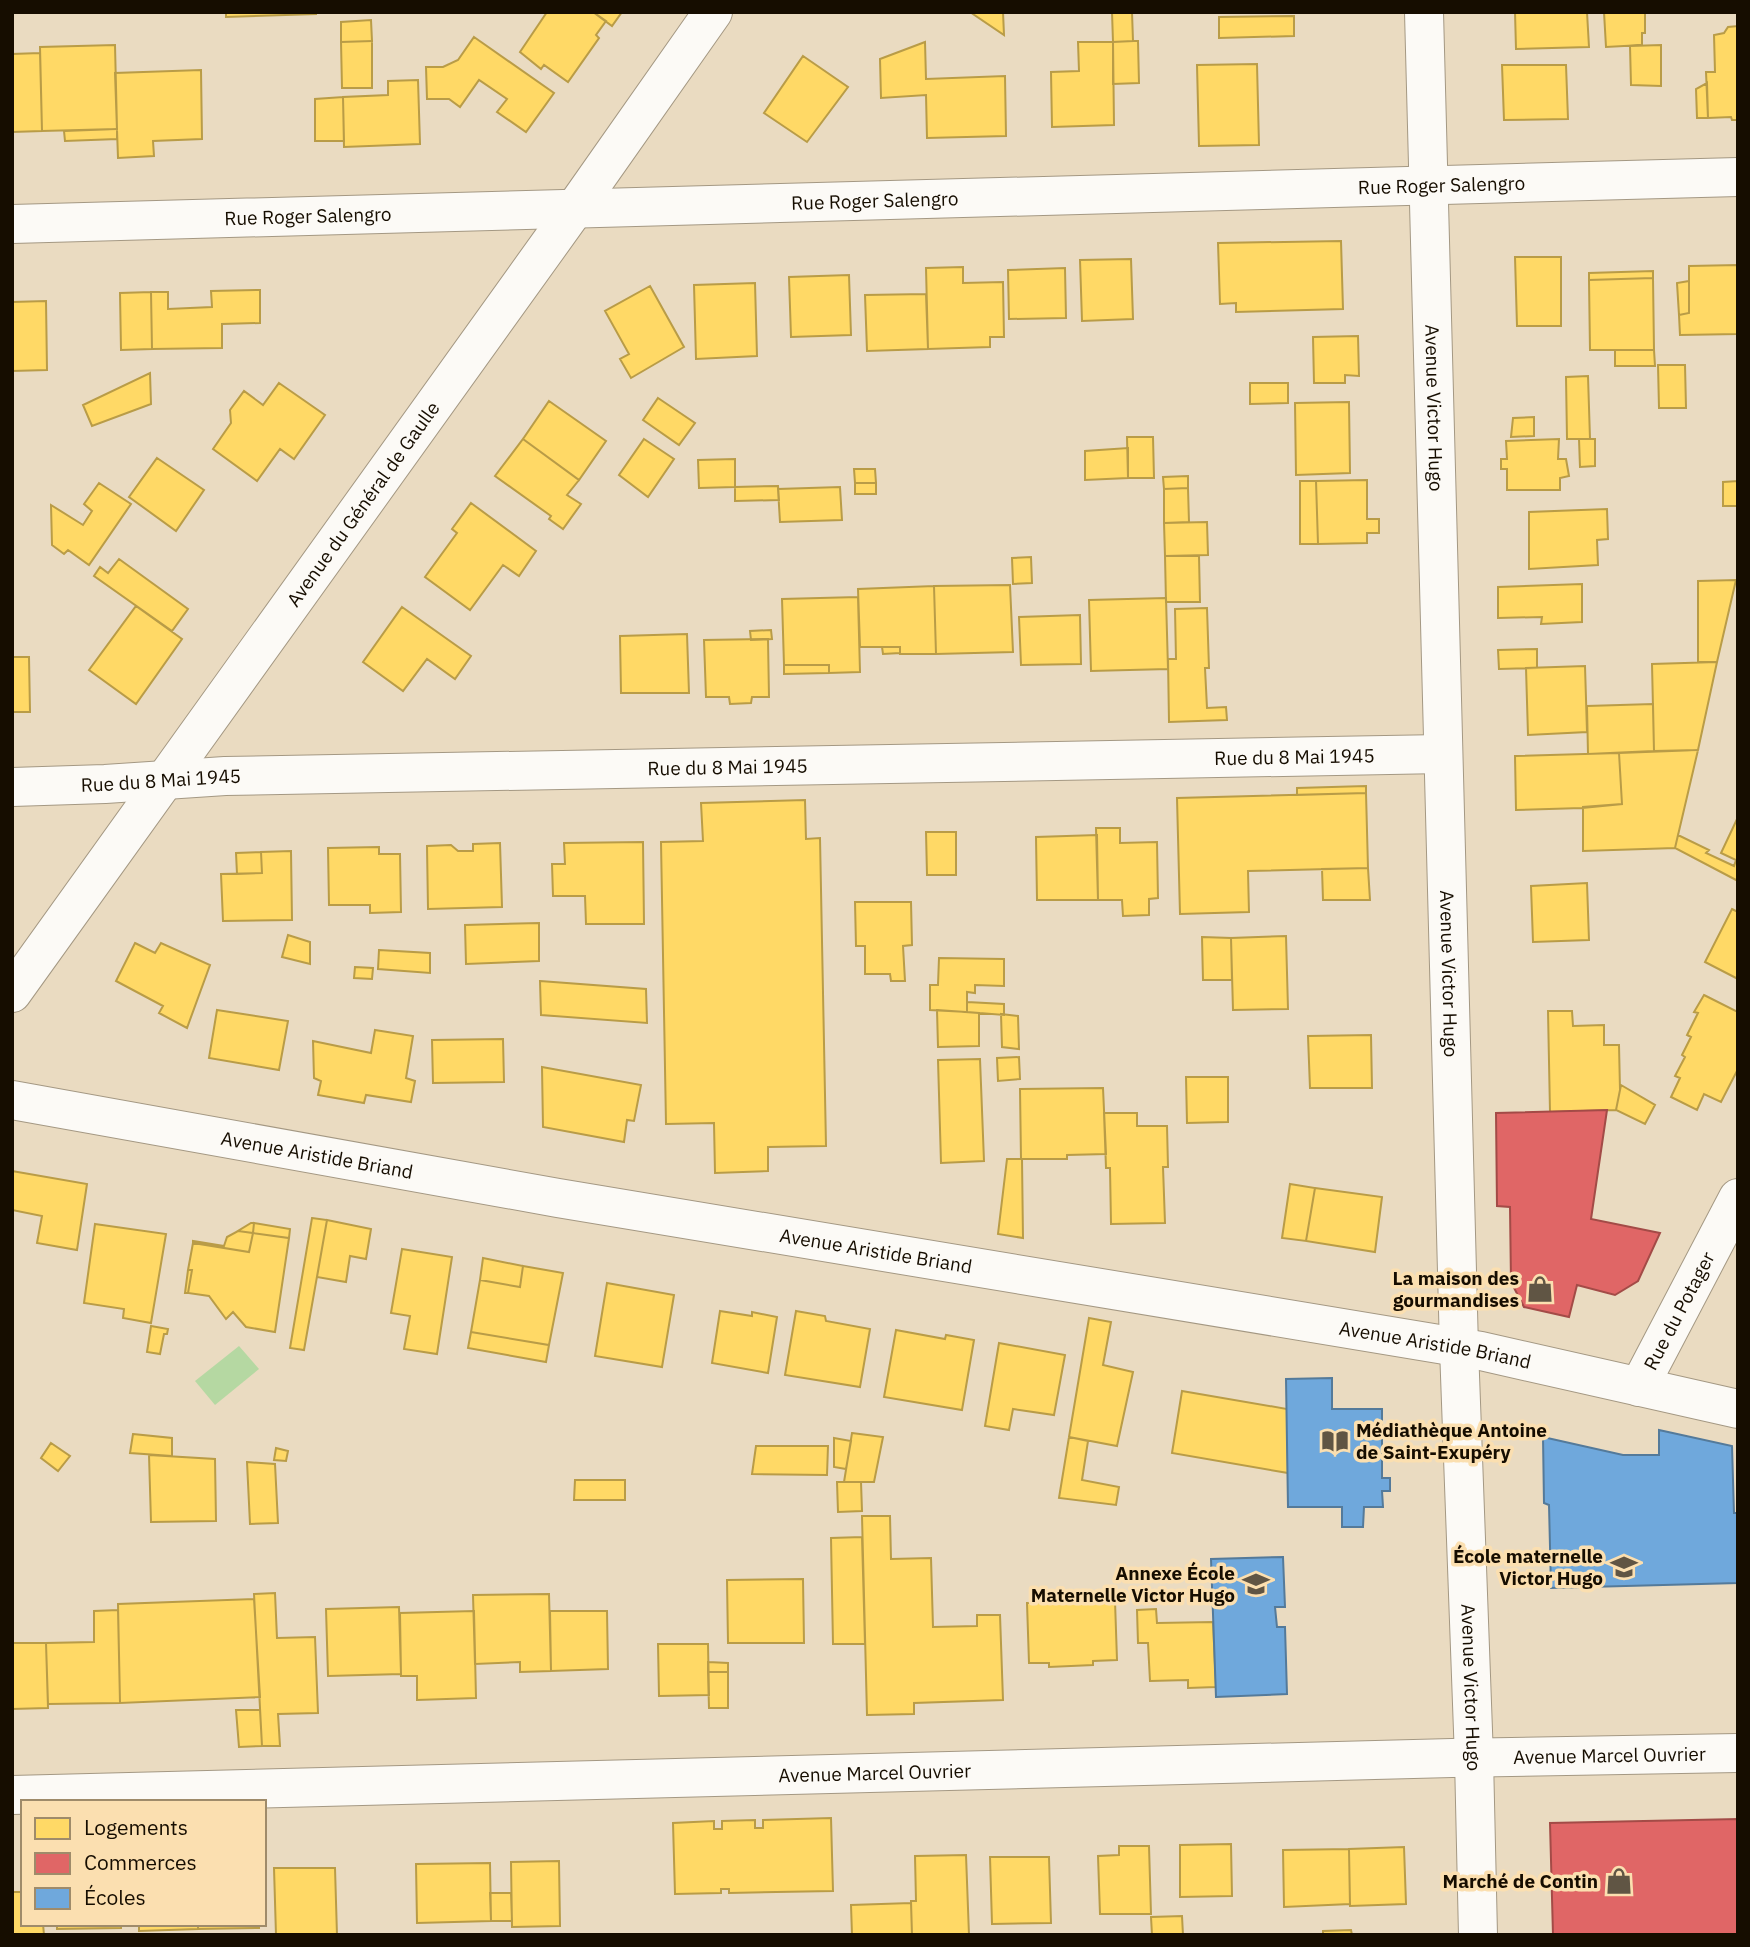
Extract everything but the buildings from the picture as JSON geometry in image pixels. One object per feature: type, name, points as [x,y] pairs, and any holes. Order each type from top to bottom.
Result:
[{"type":"street","name":"Avenue du Général de Gaulle","points":[[12,993],[713,12]]},
{"type":"street","name":"Avenue Victor Hugo","points":[[1424,12],[1459,1348],[1478,1935]]},
{"type":"street","name":"Rue Roger Salengro","points":[[12,224],[1738,177]]},
{"type":"street","name":"Rue du 8 Mai 1945","points":[[12,787],[225,776],[1443,754]]},
{"type":"street","name":"Avenue Aristide Briand","points":[[12,1100],[558,1198],[1459,1348],[1738,1409]]},
{"type":"street","name":"Rue du Potager","points":[[1639,1387],[1738,1198]]},
{"type":"street","name":"Avenue Marcel Ouvrier","points":[[12,1795],[1738,1753]]},
{"type":"shaded area","points":[[239,1346],[259,1369],[215,1405],[195,1381]]},
{"type":"place","name":"La maison des gourmandises","points":[[1540,1289]]},
{"type":"place","name":"Médiathèque Antoine de Saint-Exupéry","points":[[1335,1441]]},
{"type":"place","name":"École maternelle Victor Hugo","points":[[1624,1567]]},
{"type":"place","name":"Annexe École Maternelle Victor Hugo","points":[[1256,1584]]},
{"type":"place","name":"Marché de Contin","points":[[1619,1881]]}]
